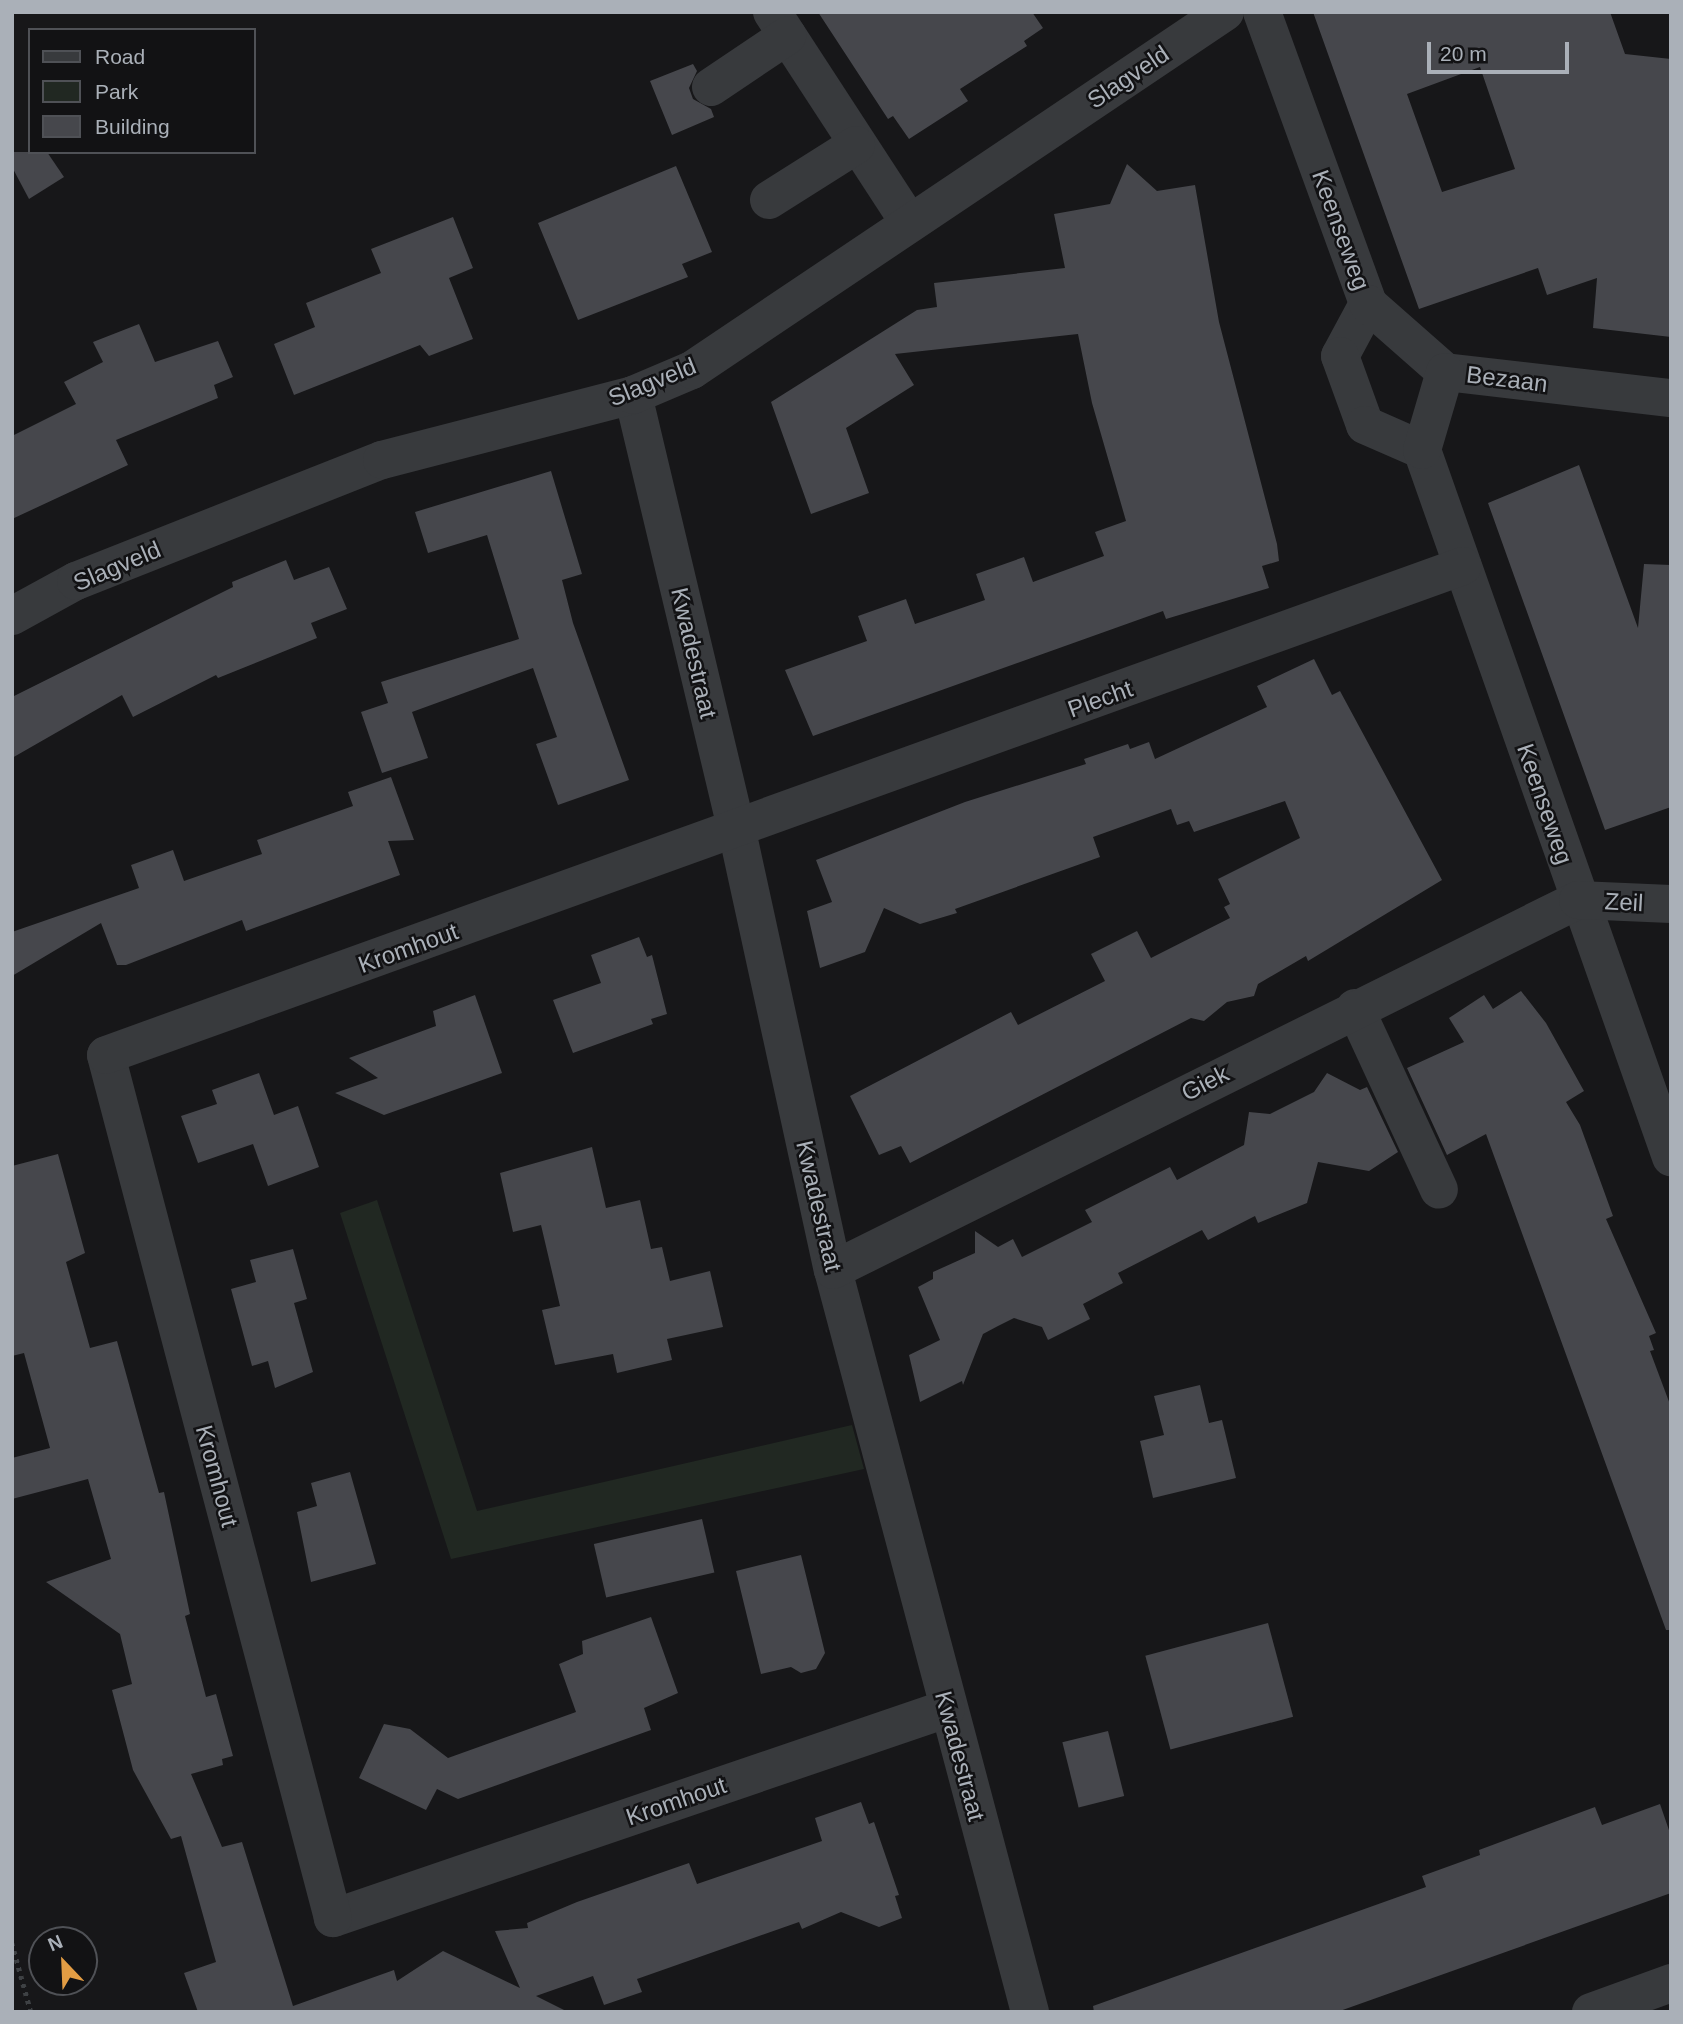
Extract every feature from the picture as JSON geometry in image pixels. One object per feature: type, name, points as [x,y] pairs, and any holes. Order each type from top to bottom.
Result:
[{"type":"street","name":"Slagveld","points":[[12,617],[76,581],[382,460],[633,395],[692,370],[1224,12]]},
{"type":"street","name":"Keenseweg","points":[[1262,12],[1368,304],[1340,356],[1364,425],[1422,450],[1578,900],[1671,1157]]},
{"type":"street","points":[[711,87],[779,24],[909,222]]},
{"type":"street","points":[[769,200],[856,145]]},
{"type":"street","name":"Bezaan","points":[[1368,304],[1445,372],[1671,398]]},
{"type":"street","points":[[1422,450],[1445,372]]},
{"type":"street","name":"Kwadestraat","points":[[633,395],[737,831],[833,1270],[946,1709],[1030,2012]]},
{"type":"street","name":"Plecht","points":[[737,831],[1463,566]]},
{"type":"street","name":"Kromhout","points":[[737,831],[106,1055],[333,1918],[946,1709]]},
{"type":"street","name":"Zeil","points":[[1578,900],[1671,904]]},
{"type":"street","name":"Giek","points":[[833,1270],[1355,1008],[1578,900]]},
{"type":"street","points":[[1355,1008],[1439,1190]]},
{"type":"street","points":[[1591,2012],[1671,1983]]},
{"type":"path","points":[[12,1943],[31,2012]]},
{"type":"green space","points":[[377,1200],[477,1511],[852,1425],[864,1469],[451,1559],[340,1213]]},
{"type":"building","points":[[818,12],[1032,12],[1043,28],[1024,41],[1027,46],[960,89],[968,101],[909,139],[893,116],[888,119]]},
{"type":"building","points":[[1313,12],[1610,12],[1625,54],[1671,59],[1671,337],[1593,328],[1597,278],[1547,295],[1538,268],[1419,309]],"holes":[[[1480,67],[1515,169],[1442,192],[1407,94]]]},
{"type":"building","points":[[693,64],[697,71],[689,88],[693,99],[711,109],[714,117],[672,135],[650,81]]},
{"type":"building","points":[[12,152],[48,154],[64,177],[29,199],[12,167]]},
{"type":"building","points":[[1127,164],[1157,191],[1195,185],[1219,322],[1277,544],[1279,561],[1262,566],[1269,588],[1166,619],[1163,611],[813,736],[785,670],[867,641],[858,616],[906,599],[915,624],[985,600],[976,574],[1024,557],[1033,582],[1104,556],[1095,532],[1126,521],[1092,403],[1078,334],[895,354],[914,385],[846,428],[869,493],[811,514],[771,402],[917,310],[937,307],[934,283],[1065,268],[1054,214],[1110,204]]},
{"type":"building","points":[[676,166],[712,252],[682,264],[688,277],[578,320],[538,223]]},
{"type":"building","points":[[453,217],[473,268],[449,278],[473,339],[429,356],[420,345],[294,395],[274,344],[315,327],[306,303],[381,273],[371,249]]},
{"type":"building","points":[[139,324],[155,362],[218,341],[233,377],[214,385],[218,398],[116,440],[128,465],[12,519],[12,436],[76,404],[64,382],[103,362],[93,342]]},
{"type":"building","points":[[1579,465],[1638,628],[1644,564],[1671,565],[1671,807],[1605,830],[1488,503]]},
{"type":"building","points":[[551,471],[582,574],[562,580],[573,623],[629,780],[558,805],[536,744],[557,737],[533,668],[412,712],[428,758],[382,773],[361,712],[388,703],[381,682],[519,639],[487,535],[428,553],[415,512]]},
{"type":"building","points":[[286,560],[294,580],[329,567],[347,609],[311,623],[317,638],[218,678],[216,675],[133,717],[122,695],[12,758],[12,697],[233,587],[232,582]]},
{"type":"building","points":[[1314,659],[1332,695],[1340,691],[1442,880],[1308,961],[1306,956],[1258,984],[1254,996],[1227,1002],[1204,1021],[1191,1018],[910,1163],[901,1146],[879,1155],[850,1096],[1011,1012],[1018,1025],[1105,981],[1091,954],[1137,931],[1151,958],[1230,918],[1224,907],[1230,904],[1218,879],[1300,838],[1285,801],[1194,832],[1189,821],[1177,825],[1171,809],[1093,837],[1100,857],[955,909],[957,913],[920,924],[884,908],[865,952],[820,968],[807,911],[832,902],[816,860],[965,802],[1086,764],[1084,759],[1128,744],[1130,749],[1149,742],[1155,759],[1267,707],[1257,686]]},
{"type":"building","points":[[391,777],[414,840],[388,841],[400,875],[246,931],[242,920],[126,965],[117,965],[101,923],[12,976],[12,932],[139,888],[131,865],[173,850],[184,881],[262,854],[257,840],[353,806],[348,792]]},
{"type":"building","points":[[639,937],[647,957],[652,955],[667,1014],[651,1019],[653,1024],[573,1053],[553,1000],[601,983],[591,955]]},
{"type":"building","points":[[1521,991],[1546,1023],[1584,1091],[1566,1102],[1580,1125],[1613,1216],[1606,1219],[1656,1333],[1649,1336],[1654,1350],[1650,1351],[1671,1407],[1671,1630],[1666,1630],[1486,1134],[1447,1155],[1407,1068],[1464,1042],[1449,1018],[1484,995],[1493,1009]]},
{"type":"building","points":[[475,995],[502,1073],[384,1115],[335,1093],[378,1078],[349,1058],[436,1026],[433,1011]]},
{"type":"building","points":[[259,1073],[274,1115],[298,1106],[319,1167],[268,1186],[253,1144],[198,1163],[181,1116],[217,1104],[212,1090]]},
{"type":"building","points":[[1327,1073],[1360,1090],[1367,1087],[1398,1152],[1369,1171],[1318,1162],[1307,1203],[1258,1223],[1255,1216],[1208,1240],[1202,1230],[1118,1273],[1123,1283],[1083,1304],[1090,1319],[1048,1340],[1042,1327],[1014,1318],[998,1326],[983,1334],[963,1385],[962,1381],[920,1402],[909,1355],[940,1340],[918,1287],[933,1279],[933,1272],[975,1253],[975,1231],[998,1247],[1013,1239],[1022,1257],[1092,1222],[1085,1210],[1170,1167],[1177,1180],[1244,1145],[1249,1112],[1270,1114],[1314,1092]]},
{"type":"building","points":[[592,1147],[606,1208],[640,1200],[651,1249],[662,1247],[670,1281],[710,1271],[723,1327],[667,1339],[672,1360],[617,1373],[613,1354],[555,1365],[542,1310],[560,1306],[541,1225],[513,1232],[500,1173]]},
{"type":"building","points":[[58,1154],[85,1253],[66,1262],[90,1348],[117,1341],[159,1493],[164,1492],[190,1614],[185,1616],[206,1697],[216,1694],[233,1756],[222,1759],[223,1765],[191,1774],[222,1847],[242,1842],[293,2006],[394,1970],[397,1981],[443,1951],[520,1988],[495,1931],[528,1928],[527,1923],[577,1902],[689,1863],[697,1884],[822,1841],[815,1818],[861,1802],[869,1824],[874,1822],[899,1895],[895,1896],[902,1918],[879,1927],[841,1912],[802,1929],[799,1922],[637,1979],[642,1992],[604,2005],[593,1976],[536,1996],[568,2012],[198,2012],[184,1973],[216,1962],[181,1836],[171,1839],[133,1770],[112,1690],[132,1684],[120,1634],[46,1582],[111,1559],[88,1479],[12,1499],[12,1458],[50,1448],[24,1353],[12,1356],[12,1166]]},
{"type":"building","points":[[293,1249],[307,1299],[294,1303],[313,1372],[275,1388],[268,1361],[252,1366],[231,1289],[256,1282],[250,1260]]},
{"type":"building","points":[[1200,1385],[1209,1423],[1222,1420],[1236,1478],[1153,1498],[1140,1441],[1164,1435],[1154,1396]]},
{"type":"building","points":[[350,1472],[376,1564],[311,1582],[297,1512],[317,1506],[311,1483]]},
{"type":"building","points":[[702,1519],[714,1573],[606,1598],[594,1544]]},
{"type":"building","points":[[801,1555],[825,1653],[816,1669],[801,1673],[791,1667],[761,1674],[736,1571]]},
{"type":"building","points":[[651,1617],[678,1693],[644,1708],[651,1730],[458,1799],[437,1789],[426,1810],[359,1778],[384,1724],[410,1729],[448,1758],[576,1712],[559,1664],[583,1654],[582,1641]]},
{"type":"building","points":[[1268,1623],[1293,1717],[1170,1750],[1145,1656]]},
{"type":"building","points":[[1108,1731],[1124,1796],[1079,1807],[1062,1742]]},
{"type":"building","points":[[1660,1804],[1671,1836],[1671,1893],[1337,2012],[1094,2012],[1093,2006],[1426,1887],[1422,1876],[1480,1855],[1479,1850],[1595,1807],[1602,1825]]}]
